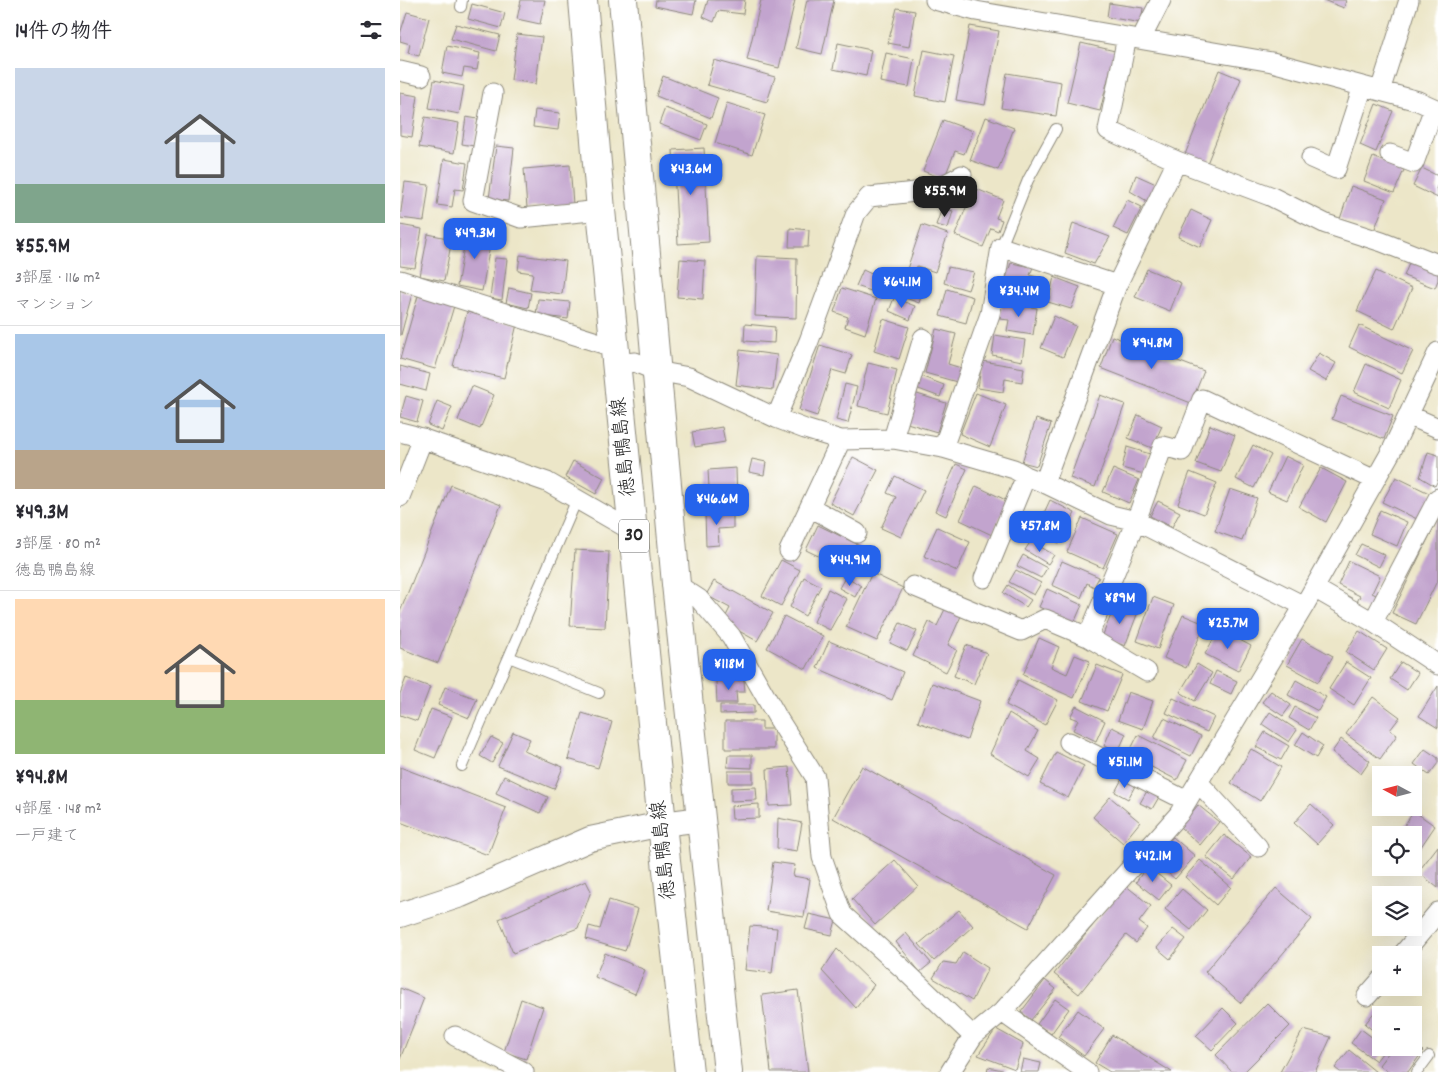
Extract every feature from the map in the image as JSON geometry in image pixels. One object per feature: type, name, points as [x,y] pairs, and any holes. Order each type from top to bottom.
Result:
[{"type":"main road","name":"徳島鴨島線","points":[[583,0],[601,210],[662,824],[689,1072]]},
{"type":"main road","name":"徳島鴨島線","points":[[623,0],[676,584],[728,1072]]},
{"type":"street","points":[[938,0],[976,10],[1272,62],[1418,101],[1436,109],[1414,163],[1390,154]]},
{"type":"street","points":[[1161,0],[1134,38],[1108,130],[1177,161],[1270,196],[1326,224],[1382,242],[1438,264]]},
{"type":"street","points":[[1311,158],[1336,169],[1410,0]]},
{"type":"street","points":[[400,71],[421,76]]},
{"type":"street","points":[[493,93],[473,201],[521,218],[601,210]]},
{"type":"street","points":[[1044,483],[1116,285],[1177,161]]},
{"type":"street","points":[[776,418],[809,341],[856,212],[869,197],[934,190],[962,175]]},
{"type":"street","points":[[943,448],[990,314],[1001,247],[1116,285]]},
{"type":"street","points":[[400,280],[656,371],[688,377],[805,430],[841,440],[893,439],[943,448],[1014,469],[1110,515],[1136,521],[1304,606]]},
{"type":"street","points":[[893,439],[923,338]]},
{"type":"street","points":[[950,1072],[973,1036],[1002,1012],[1179,814],[1304,606],[1375,480],[1438,352]]},
{"type":"street","points":[[1088,637],[1136,521],[1163,446],[1182,451],[1202,399],[1375,480]]},
{"type":"street","points":[[1408,416],[1438,428]]},
{"type":"street","points":[[400,432],[423,438],[547,482],[634,532]]},
{"type":"street","points":[[400,497],[423,438]]},
{"type":"street","points":[[789,551],[841,440]]},
{"type":"street","points":[[984,578],[1026,476]]},
{"type":"street","points":[[1373,622],[1438,498]]},
{"type":"street","points":[[810,507],[857,533]]},
{"type":"street","points":[[676,584],[699,599],[730,636],[815,777],[822,857],[842,914],[973,1036]]},
{"type":"street","points":[[913,586],[1021,631],[1045,619],[1088,637],[1147,672]]},
{"type":"street","points":[[1314,588],[1373,622],[1438,666]]},
{"type":"street","points":[[1069,742],[1186,801]]},
{"type":"street","points":[[1198,782],[1258,847]]},
{"type":"street","points":[[400,915],[461,895],[590,839],[662,824],[702,819]]},
{"type":"street","points":[[1410,946],[1438,912]]},
{"type":"street","points":[[1367,996],[1372,990]]},
{"type":"street","points":[[1002,1012],[1087,1072]]},
{"type":"street","points":[[455,1036],[524,1072]]},
{"type":"lane","points":[[1001,247],[1028,180],[1056,130]]},
{"type":"lane","points":[[462,766],[577,500]]},
{"type":"lane","points":[[509,657],[599,693]]},
{"type":"lane","points":[[1417,1072],[1429,1056]]},
{"type":"building","points":[[521,0],[545,0],[540,24],[517,19]]},
{"type":"building","points":[[656,0],[696,0],[693,14],[655,6]]},
{"type":"building","points":[[708,0],[745,0],[743,14],[718,11],[714,22],[703,17]]},
{"type":"building","points":[[761,0],[795,0],[779,68],[747,60]]},
{"type":"building","points":[[807,0],[834,0],[822,54],[796,48]]},
{"type":"building","points":[[1323,0],[1346,0],[1344,8]]},
{"type":"building","points":[[1109,3],[1143,8],[1141,23],[1107,17]]},
{"type":"building","points":[[472,4],[505,13],[501,28],[468,19]]},
{"type":"building","points":[[897,8],[915,11],[909,47],[888,43]]},
{"type":"building","points":[[407,12],[429,18],[419,56],[408,53],[410,44],[400,41],[400,34]]},
{"type":"building","points":[[456,24],[500,35],[496,51],[451,39]]},
{"type":"building","points":[[970,26],[999,31],[985,105],[956,100]]},
{"type":"building","points":[[517,34],[542,37],[536,84],[511,80]]},
{"type":"building","points":[[838,43],[871,50],[866,76],[833,69]]},
{"type":"building","points":[[1081,43],[1115,51],[1100,111],[1067,103]]},
{"type":"building","points":[[447,46],[480,53],[477,70],[464,68],[462,77],[442,73]]},
{"type":"building","points":[[924,50],[954,56],[945,102],[915,96]]},
{"type":"building","points":[[886,53],[914,59],[909,87],[880,82]]},
{"type":"building","points":[[714,60],[775,77],[767,102],[707,85]]},
{"type":"building","points":[[1219,70],[1241,79],[1206,166],[1184,157]]},
{"type":"building","points":[[1007,73],[1061,82],[1056,116],[1001,108]]},
{"type":"building","points":[[663,76],[718,98],[711,118],[656,96]]},
{"type":"building","points":[[434,80],[464,86],[459,114],[429,108]]},
{"type":"building","points":[[400,93],[418,96],[412,137],[400,135]]},
{"type":"building","points":[[727,103],[765,115],[752,155],[715,143]]},
{"type":"building","points":[[1376,104],[1393,111],[1376,152],[1360,145]]},
{"type":"building","points":[[665,108],[707,124],[701,140],[659,124]]},
{"type":"building","points":[[535,110],[560,113],[558,130],[533,127]]},
{"type":"building","points":[[425,117],[459,123],[454,153],[419,147]]},
{"type":"building","points":[[466,117],[478,119],[474,146],[462,144]]},
{"type":"building","points":[[986,117],[1014,128],[998,170],[970,160]]},
{"type":"building","points":[[943,120],[973,131],[964,154],[955,151],[944,179],[923,171]]},
{"type":"building","points":[[496,146],[514,148],[508,201],[489,199]]},
{"type":"building","points":[[704,148],[709,242],[678,244],[673,150]]},
{"type":"building","points":[[1373,157],[1404,170],[1394,193],[1364,181]]},
{"type":"building","points":[[444,159],[467,163],[463,190],[455,189],[452,207],[437,205]]},
{"type":"building","points":[[570,165],[573,204],[527,208],[524,169]]},
{"type":"building","points":[[1422,168],[1438,176],[1436,189],[1438,190],[1438,198],[1413,186]]},
{"type":"building","points":[[1136,175],[1156,184],[1147,201],[1130,191]]},
{"type":"building","points":[[405,182],[429,185],[424,221],[400,218]]},
{"type":"building","points":[[1351,186],[1386,199],[1374,231],[1340,219]]},
{"type":"building","points":[[974,188],[1003,200],[996,218],[1002,220],[998,231],[991,228],[983,247],[955,235]]},
{"type":"building","points":[[1127,200],[1142,207],[1128,235],[1113,228]]},
{"type":"building","points":[[942,208],[953,211],[948,228],[936,225]]},
{"type":"building","points":[[1191,210],[1212,220],[1200,247],[1178,237]]},
{"type":"building","points":[[1073,223],[1110,237],[1094,264],[1065,253]]},
{"type":"building","points":[[400,225],[422,229],[415,268],[400,266]]},
{"type":"building","points":[[922,225],[948,234],[935,272],[917,266],[914,274],[906,272]]},
{"type":"building","points":[[790,228],[809,230],[808,247],[789,247]]},
{"type":"building","points":[[467,230],[492,234],[482,291],[457,286]]},
{"type":"building","points":[[428,234],[452,239],[444,281],[420,276]]},
{"type":"building","points":[[520,255],[566,261],[562,294],[530,290],[533,273],[518,271]]},
{"type":"building","points":[[757,256],[797,258],[796,318],[755,316]]},
{"type":"building","points":[[495,258],[507,259],[502,300],[490,298]]},
{"type":"building","points":[[680,259],[705,261],[703,299],[677,297]]},
{"type":"building","points":[[1410,261],[1438,272],[1435,288],[1404,276]]},
{"type":"building","points":[[1011,263],[1033,267],[1030,275],[1037,277],[1031,296],[1003,287]]},
{"type":"building","points":[[948,267],[974,272],[968,290],[944,283]]},
{"type":"building","points":[[1147,269],[1181,283],[1170,311],[1135,297]]},
{"type":"building","points":[[863,270],[880,278],[874,292],[856,286]]},
{"type":"building","points":[[1376,271],[1412,288],[1394,329],[1357,311]]},
{"type":"building","points":[[1054,277],[1080,287],[1071,309],[1048,302]]},
{"type":"building","points":[[900,278],[924,287],[919,303],[895,294]]},
{"type":"building","points":[[509,288],[531,293],[528,308],[506,303]]},
{"type":"building","points":[[842,288],[876,299],[865,334],[845,327],[848,317],[834,312]]},
{"type":"building","points":[[947,289],[973,297],[966,323],[940,316]]},
{"type":"building","points":[[400,290],[412,294],[401,335],[400,335]]},
{"type":"building","points":[[418,296],[454,306],[435,369],[400,359]]},
{"type":"building","points":[[894,298],[915,306],[910,320],[889,311]]},
{"type":"building","points":[[538,299],[570,302],[568,319],[536,315]]},
{"type":"building","points":[[1002,303],[1037,308],[1033,335],[1007,331],[1009,320],[1000,319]]},
{"type":"building","points":[[467,312],[517,324],[504,378],[453,366]]},
{"type":"building","points":[[1054,316],[1076,326],[1063,357],[1041,348]]},
{"type":"building","points":[[883,319],[909,327],[899,359],[874,351]]},
{"type":"building","points":[[745,324],[775,327],[774,343],[744,341]]},
{"type":"building","points":[[1359,325],[1413,351],[1402,373],[1349,347]]},
{"type":"building","points":[[936,329],[956,334],[948,364],[961,368],[957,382],[925,373]]},
{"type":"building","points":[[995,335],[1025,340],[1022,361],[992,355]]},
{"type":"building","points":[[1112,336],[1204,371],[1191,403],[1101,368]]},
{"type":"building","points":[[820,345],[852,355],[846,374],[832,370],[817,416],[799,410]]},
{"type":"building","points":[[740,350],[777,355],[773,390],[736,385]]},
{"type":"building","points":[[1319,353],[1336,363],[1326,381],[1308,371]]},
{"type":"building","points":[[982,361],[1024,368],[1022,382],[1005,379],[1003,392],[978,388]]},
{"type":"building","points":[[868,363],[897,370],[887,413],[858,406]]},
{"type":"building","points":[[1366,364],[1401,380],[1389,408],[1354,392]]},
{"type":"building","points":[[400,366],[430,374],[426,391],[400,384]]},
{"type":"building","points":[[920,376],[944,385],[940,397],[916,388]]},
{"type":"building","points":[[845,384],[857,387],[848,423],[836,420]]},
{"type":"building","points":[[472,386],[494,395],[480,429],[458,420]]},
{"type":"building","points":[[914,393],[946,403],[937,432],[907,423]]},
{"type":"building","points":[[976,393],[1006,405],[990,447],[960,434]]},
{"type":"building","points":[[1100,395],[1125,404],[1095,487],[1070,478]]},
{"type":"building","points":[[406,396],[423,401],[417,422],[400,417]]},
{"type":"building","points":[[1341,396],[1393,416],[1384,439],[1332,419]]},
{"type":"building","points":[[437,401],[452,407],[442,431],[428,425]]},
{"type":"building","points":[[1138,415],[1162,426],[1152,448],[1128,438]]},
{"type":"building","points":[[1036,419],[1051,424],[1037,466],[1022,462]]},
{"type":"building","points":[[1210,425],[1235,435],[1221,472],[1196,463]]},
{"type":"building","points":[[722,427],[725,442],[695,447],[692,432]]},
{"type":"building","points":[[1253,445],[1271,455],[1254,488],[1236,479]]},
{"type":"building","points":[[1127,447],[1150,454],[1144,474],[1122,468]]},
{"type":"building","points":[[1428,452],[1438,455],[1438,480],[1435,486],[1420,477]]},
{"type":"building","points":[[1285,456],[1303,465],[1287,500],[1268,492]]},
{"type":"building","points":[[853,457],[878,470],[854,516],[830,503]]},
{"type":"building","points":[[752,459],[766,462],[764,475],[749,472]]},
{"type":"building","points":[[573,461],[604,478],[596,494],[565,477]]},
{"type":"building","points":[[956,464],[967,469],[946,516],[935,511]]},
{"type":"building","points":[[736,468],[737,504],[710,505],[708,470]]},
{"type":"building","points":[[1321,468],[1347,482],[1326,522],[1299,507]]},
{"type":"building","points":[[1113,469],[1139,480],[1129,503],[1103,492]]},
{"type":"building","points":[[1190,472],[1217,483],[1204,514],[1178,504]]},
{"type":"building","points":[[895,476],[924,490],[901,537],[881,528],[896,497],[887,493]]},
{"type":"building","points":[[1396,477],[1431,494],[1419,520],[1382,502]]},
{"type":"building","points":[[451,485],[501,505],[438,663],[400,648],[400,612]]},
{"type":"building","points":[[976,486],[1008,501],[992,535],[960,520]]},
{"type":"building","points":[[1230,489],[1257,498],[1242,541],[1215,531]]},
{"type":"building","points":[[1050,500],[1075,513],[1069,525],[1044,513]]},
{"type":"building","points":[[1158,501],[1180,512],[1172,527],[1150,516]]},
{"type":"building","points":[[1380,510],[1407,522],[1397,546],[1370,534]]},
{"type":"building","points":[[705,512],[733,512],[733,528],[718,529],[719,545],[706,546]]},
{"type":"building","points":[[1042,515],[1067,530],[1059,543],[1034,529]]},
{"type":"building","points":[[1082,518],[1118,534],[1103,568],[1067,552]]},
{"type":"building","points":[[1438,518],[1438,579],[1416,624],[1392,613]]},
{"type":"building","points":[[818,525],[861,546],[849,571],[806,550]]},
{"type":"building","points":[[937,527],[970,542],[957,571],[924,556]]},
{"type":"building","points":[[1031,541],[1054,555],[1048,564],[1025,550]]},
{"type":"building","points":[[1361,544],[1385,555],[1379,567],[1355,555]]},
{"type":"building","points":[[575,550],[609,552],[605,628],[570,626]]},
{"type":"building","points":[[1023,555],[1047,568],[1041,578],[1017,566]]},
{"type":"building","points":[[781,560],[800,570],[781,606],[762,596]]},
{"type":"building","points":[[1062,561],[1099,577],[1094,587],[1087,583],[1081,598],[1052,585]]},
{"type":"building","points":[[1349,561],[1380,576],[1372,593],[1378,596],[1370,611],[1356,604],[1360,596],[1338,585]]},
{"type":"building","points":[[1016,570],[1041,583],[1034,595],[1009,582]]},
{"type":"building","points":[[872,573],[903,588],[877,641],[846,627]]},
{"type":"building","points":[[846,576],[861,586],[855,597],[839,588]]},
{"type":"building","points":[[804,577],[821,586],[805,616],[790,607]]},
{"type":"building","points":[[714,581],[773,613],[757,641],[723,622],[730,608],[706,595]]},
{"type":"building","points":[[1008,585],[1031,600],[1026,607],[1003,593]]},
{"type":"building","points":[[828,589],[847,599],[830,630],[814,622]]},
{"type":"building","points":[[1047,589],[1082,605],[1074,623],[1039,607]]},
{"type":"building","points":[[1153,597],[1174,605],[1158,649],[1137,641]]},
{"type":"building","points":[[1116,603],[1138,612],[1125,646],[1102,637]]},
{"type":"building","points":[[945,609],[961,616],[948,645],[957,650],[946,672],[913,656],[929,622],[937,626]]},
{"type":"building","points":[[1183,615],[1205,624],[1186,668],[1164,658]]},
{"type":"building","points":[[784,616],[823,636],[806,669],[767,648]]},
{"type":"building","points":[[900,623],[917,631],[907,651],[890,643]]},
{"type":"building","points":[[1219,629],[1251,646],[1238,671],[1205,654]]},
{"type":"building","points":[[1359,631],[1387,649],[1374,670],[1346,652]]},
{"type":"building","points":[[1039,638],[1059,647],[1051,667],[1067,674],[1075,655],[1090,661],[1074,698],[1023,675]]},
{"type":"building","points":[[1302,639],[1333,656],[1318,682],[1287,665]]},
{"type":"building","points":[[829,641],[903,672],[892,700],[817,668]]},
{"type":"building","points":[[966,645],[987,653],[974,684],[954,676]]},
{"type":"building","points":[[733,656],[739,673],[715,678],[715,659]]},
{"type":"building","points":[[1346,662],[1371,678],[1354,705],[1329,689]]},
{"type":"building","points":[[1401,662],[1418,673],[1407,690],[1390,679]]},
{"type":"building","points":[[1197,664],[1212,673],[1195,701],[1180,692]]},
{"type":"building","points":[[1097,665],[1122,675],[1107,711],[1082,701]]},
{"type":"building","points":[[1216,671],[1237,681],[1231,694],[1210,684]]},
{"type":"building","points":[[406,678],[430,687],[417,721],[400,715],[400,694]]},
{"type":"building","points":[[744,680],[745,692],[736,692],[737,703],[717,703],[716,681]]},
{"type":"building","points":[[1018,680],[1058,700],[1045,725],[1006,705]]},
{"type":"building","points":[[1296,680],[1326,697],[1318,711],[1288,695]]},
{"type":"building","points":[[932,683],[980,701],[967,740],[918,722]]},
{"type":"building","points":[[1438,686],[1438,728],[1419,716]]},
{"type":"building","points":[[445,687],[477,699],[469,718],[438,705]]},
{"type":"building","points":[[1271,691],[1291,705],[1283,716],[1262,702]]},
{"type":"building","points":[[1128,692],[1153,701],[1143,729],[1118,720]]},
{"type":"building","points":[[1373,697],[1400,717],[1390,730],[1397,735],[1380,759],[1346,734]]},
{"type":"building","points":[[1173,698],[1214,717],[1207,732],[1166,713]]},
{"type":"building","points":[[720,705],[754,705],[754,713],[720,714]]},
{"type":"building","points":[[1076,706],[1105,721],[1096,741],[1073,730],[1078,720],[1070,717]]},
{"type":"building","points":[[1295,707],[1316,718],[1309,730],[1289,718]]},
{"type":"building","points":[[431,709],[452,717],[435,758],[415,750]]},
{"type":"building","points":[[1270,712],[1297,730],[1289,742],[1262,724]]},
{"type":"building","points":[[582,713],[612,722],[598,768],[568,759]]},
{"type":"building","points":[[1009,713],[1038,731],[1027,751],[1040,759],[1029,777],[990,754]]},
{"type":"building","points":[[1164,718],[1201,736],[1191,756],[1154,738]]},
{"type":"building","points":[[725,721],[762,721],[762,729],[774,729],[774,749],[725,749]]},
{"type":"building","points":[[1112,727],[1126,734],[1118,752],[1104,746]]},
{"type":"building","points":[[513,732],[530,739],[524,751],[563,767],[554,789],[498,766]]},
{"type":"building","points":[[1265,732],[1289,746],[1281,760],[1256,747]]},
{"type":"building","points":[[1303,732],[1323,746],[1316,758],[1295,745]]},
{"type":"building","points":[[1138,735],[1187,760],[1177,780],[1128,755]]},
{"type":"building","points":[[491,737],[503,743],[492,763],[480,756]]},
{"type":"building","points":[[1341,739],[1370,761],[1361,774],[1332,752]]},
{"type":"building","points":[[1251,749],[1281,767],[1260,801],[1231,783]]},
{"type":"building","points":[[1425,749],[1438,758],[1438,763],[1429,775],[1422,770],[1422,766],[1414,764]]},
{"type":"building","points":[[1056,752],[1084,766],[1068,798],[1040,784]]},
{"type":"building","points":[[728,755],[752,755],[752,768],[727,767]]},
{"type":"building","points":[[862,766],[1056,875],[1028,928],[833,818]]},
{"type":"building","points":[[400,767],[506,808],[488,855],[400,822]]},
{"type":"building","points":[[789,767],[792,805],[769,806],[767,769]]},
{"type":"building","points":[[728,771],[753,771],[753,783],[728,783]]},
{"type":"building","points":[[504,776],[548,797],[540,813],[496,793]]},
{"type":"building","points":[[1122,779],[1135,786],[1128,799],[1115,792]]},
{"type":"building","points":[[756,787],[757,800],[731,801],[731,788]]},
{"type":"building","points":[[1147,791],[1159,797],[1152,809],[1140,803]]},
{"type":"building","points":[[1110,797],[1140,822],[1123,843],[1093,817]]},
{"type":"building","points":[[759,804],[759,818],[732,819],[731,806]]},
{"type":"building","points":[[1311,804],[1334,825],[1317,844],[1294,823]]},
{"type":"building","points":[[1198,805],[1219,822],[1200,845],[1180,827]]},
{"type":"building","points":[[1411,816],[1421,816],[1435,826],[1422,845],[1422,826],[1404,826]]},
{"type":"building","points":[[778,818],[802,823],[797,851],[777,848]]},
{"type":"building","points":[[1224,835],[1251,857],[1234,879],[1206,857]]},
{"type":"building","points":[[1173,837],[1195,856],[1175,879],[1153,860]]},
{"type":"building","points":[[1438,846],[1438,888],[1422,875],[1422,867]]},
{"type":"building","points":[[895,860],[918,886],[875,925],[852,899]]},
{"type":"building","points":[[1200,860],[1231,887],[1216,905],[1185,877]]},
{"type":"building","points":[[773,862],[795,865],[793,876],[810,879],[804,917],[766,911]]},
{"type":"building","points":[[1147,866],[1171,885],[1159,900],[1136,882]]},
{"type":"building","points":[[586,881],[591,891],[578,928],[513,953],[499,919]]},
{"type":"building","points":[[1125,885],[1151,906],[1139,922],[1147,928],[1136,943],[1126,935],[1079,994],[1054,974]]},
{"type":"building","points":[[1276,888],[1312,919],[1241,1003],[1205,972]]},
{"type":"building","points":[[1182,889],[1207,910],[1191,930],[1165,909]]},
{"type":"building","points":[[609,900],[638,909],[625,951],[586,939],[589,926],[600,929]]},
{"type":"building","points":[[959,910],[973,926],[934,961],[919,944]]},
{"type":"building","points":[[809,914],[836,920],[832,935],[805,929]]},
{"type":"building","points":[[750,926],[777,928],[772,973],[745,970]]},
{"type":"building","points":[[1173,929],[1186,939],[1170,959],[1157,948]]},
{"type":"building","points":[[906,933],[931,963],[920,972],[896,942]]},
{"type":"building","points":[[837,949],[874,985],[856,1008],[822,971]]},
{"type":"building","points":[[963,952],[988,968],[972,1001],[933,978],[943,962],[956,964]]},
{"type":"building","points":[[605,953],[645,970],[635,994],[595,977]]},
{"type":"building","points":[[1045,980],[1056,989],[1031,1020],[1021,1012]]},
{"type":"building","points":[[400,988],[424,998],[400,1059]]},
{"type":"building","points":[[798,990],[808,1072],[771,1072],[762,995]]},
{"type":"building","points":[[521,999],[543,1007],[526,1059],[504,1052]]},
{"type":"building","points":[[1055,999],[1069,1009],[1051,1034],[1037,1024]]},
{"type":"building","points":[[1267,1003],[1290,1026],[1244,1072],[1232,1072],[1216,1055]]},
{"type":"building","points":[[1223,1008],[1238,1023],[1212,1050],[1196,1036]]},
{"type":"building","points":[[1078,1010],[1104,1029],[1084,1056],[1058,1037]]},
{"type":"building","points":[[1372,1015],[1372,1030],[1365,1024]]},
{"type":"building","points":[[996,1029],[1023,1044],[1015,1069],[978,1055]]},
{"type":"building","points":[[1361,1029],[1372,1037],[1372,1056],[1380,1056],[1376,1061],[1351,1043]]},
{"type":"building","points":[[1303,1030],[1331,1037],[1315,1072],[1280,1072]]},
{"type":"building","points":[[1112,1035],[1172,1072],[1110,1072],[1095,1063]]},
{"type":"building","points":[[1349,1050],[1376,1072],[1340,1072],[1335,1068]]},
{"type":"building","points":[[1386,1056],[1419,1056],[1408,1072],[1388,1072],[1379,1065]]},
{"type":"building","points":[[1023,1059],[1041,1063],[1039,1072],[1020,1072]]},
{"type":"building","points":[[988,1067],[1007,1071],[1007,1072],[987,1072]]}]
